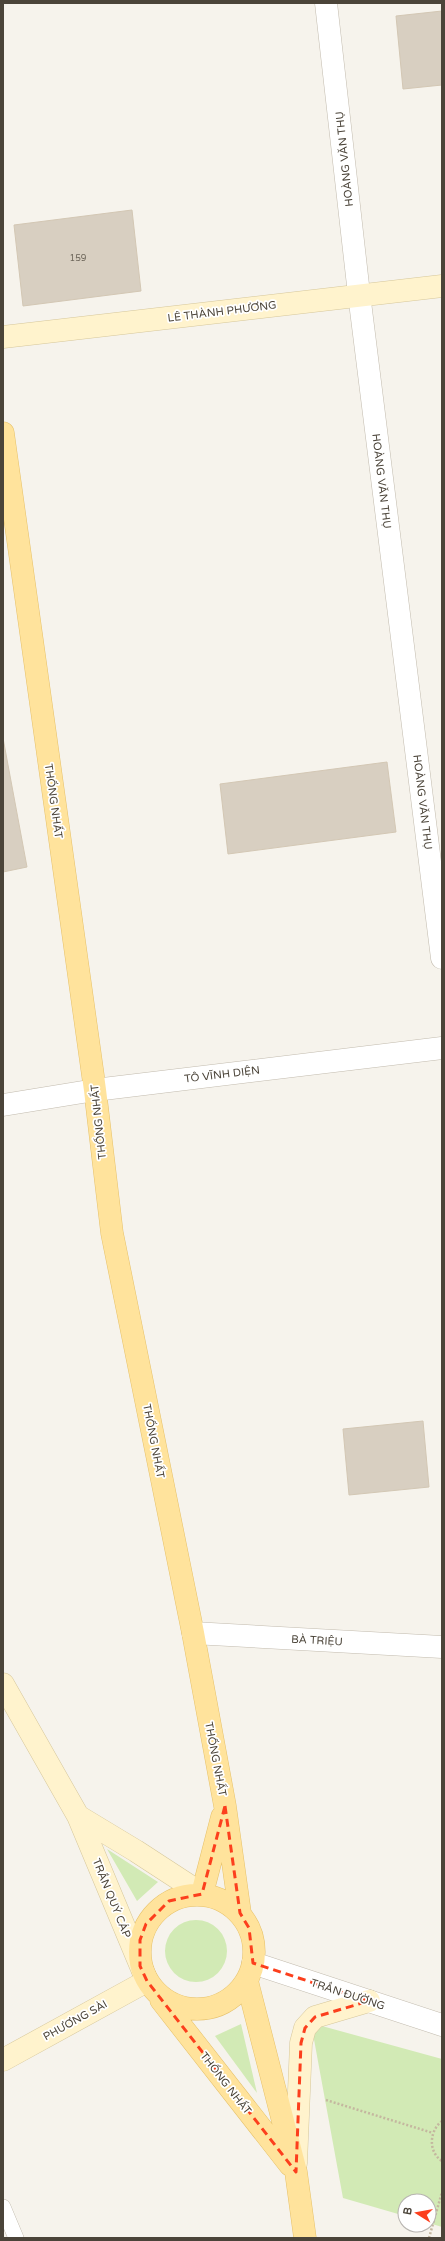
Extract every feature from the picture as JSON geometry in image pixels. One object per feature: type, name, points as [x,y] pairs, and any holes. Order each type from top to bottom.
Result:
[{"type":"main road","name":"THỐNG NHẤT","points":[[3,433],[95,1090],[112,1233],[193,1633],[225,1806],[240,1913]]},
{"type":"main road","name":"THỐNG NHẤT","points":[[202,1894],[225,1806]]},
{"type":"main road","name":"THỐNG NHẤT","points":[[296,2172],[151,1987],[140,1966],[140,1940],[146,1924],[156,1911],[169,1901],[185,1895],[202,1894],[216,1898],[228,1904],[240,1913],[249,1928],[254,1945],[250,1972],[296,2172],[309,2237]]},
{"type":"main road","points":[[151,1987],[169,2003],[185,2009],[203,2010],[220,2005],[235,1995],[250,1972]]},
{"type":"street","name":"HOÀNG VĂN THỤ","points":[[326,3],[359,294],[442,958]]},
{"type":"street","name":"LÊ THÀNH PHƯƠNG","points":[[3,337],[359,294],[442,286]]},
{"type":"street","name":"TÔ VĨNH DIỆN","points":[[3,1105],[95,1090],[442,1048]]},
{"type":"street","name":"BÀ TRIỆU","points":[[193,1633],[442,1647]]},
{"type":"street","name":"TRẦN QUÝ CÁP","points":[[3,1684],[78,1816],[151,1987]]},
{"type":"street","points":[[78,1816],[136,1850],[202,1894]]},
{"type":"street","name":"TRẦN ĐƯỜNG","points":[[250,1972],[369,2001],[442,2025]]},
{"type":"street","name":"PHƯƠNG SÀI","points":[[3,2060],[151,1987]]},
{"type":"street","points":[[296,2172],[300,2043],[305,2028],[315,2017],[369,2001]]},
{"type":"lane","points":[[3,2207],[16,2238]]},
{"type":"path","points":[[299,2092],[433,2132]]},
{"type":"path","points":[[442,2121],[433,2132],[432,2147],[442,2161]]},
{"type":"path","points":[[429,2238],[442,2192]]},
{"type":"highlighted area","points":[[225,1806],[240,1913],[249,1928],[253,1963],[369,2001],[315,2017],[305,2028],[301,2043],[296,2172],[147,1981],[140,1966],[140,1940],[146,1924],[169,1901],[202,1894]]},
{"type":"green space","points":[[107,1849],[158,1882],[137,1901]]},
{"type":"green space","points":[[196,1920],[213,1925],[218,1929],[222,1934],[227,1951],[222,1968],[218,1973],[213,1977],[196,1982],[179,1977],[174,1973],[170,1968],[165,1951],[170,1934],[174,1929],[179,1925]]},
{"type":"green space","points":[[311,2023],[442,2059],[442,2227],[437,2225],[437,2193],[397,2193],[397,2214],[343,2198]]},
{"type":"green space","points":[[241,2024],[257,2093],[215,2036]]},
{"type":"building","points":[[442,11],[442,85],[403,89],[396,16]]},
{"type":"building","points":[[132,210],[141,291],[23,306],[14,225]]},
{"type":"building","points":[[3,738],[27,867],[3,872]]},
{"type":"building","points":[[387,762],[396,832],[228,854],[220,784]]},
{"type":"building","points":[[423,1421],[429,1487],[349,1495],[343,1429]]}]
